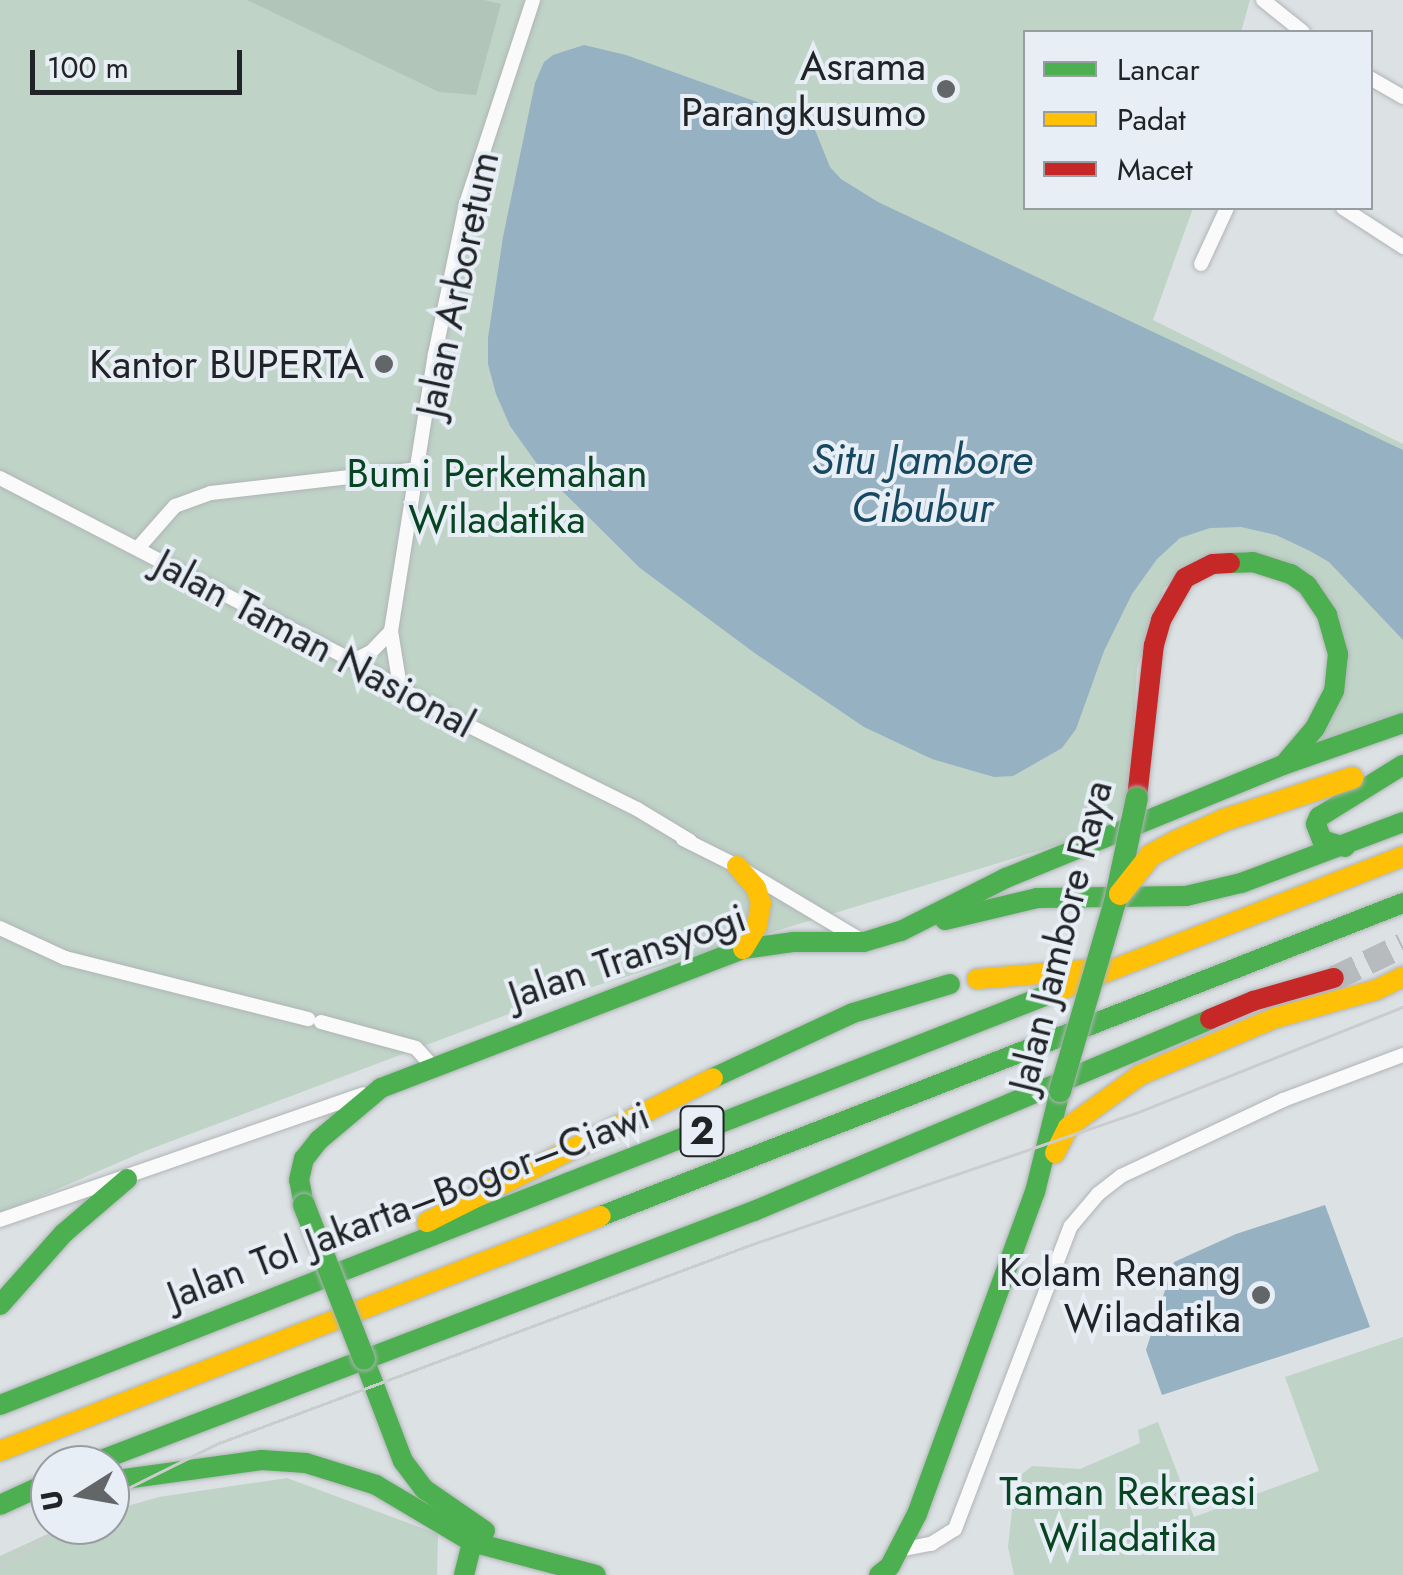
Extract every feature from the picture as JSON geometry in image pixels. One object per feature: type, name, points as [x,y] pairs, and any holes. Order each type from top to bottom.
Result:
[{"type":"main road","name":"Jalan Jambore Raya","points":[[889,1566],[917,1514],[1035,1192],[1115,902],[1137,798],[1154,645],[1161,620],[1185,578],[1213,564],[1253,562],[1291,574],[1320,600],[1333,631],[1338,654],[1334,691],[1315,728],[1284,765]]},
{"type":"main road","name":"Jalan Transyogi","points":[[526,1559],[424,1489],[403,1461],[304,1205],[299,1180],[304,1159],[318,1140],[381,1088],[432,1066],[743,949],[793,942],[864,942],[901,931],[1006,878],[1284,765],[1403,723]]},
{"type":"main road","points":[[1115,902],[1151,855],[1175,842],[1224,820],[1403,764]]},
{"type":"main road","points":[[1345,847],[1322,840],[1316,824],[1319,817],[1403,764]]},
{"type":"main road","points":[[901,931],[1037,898],[1186,896],[1241,883],[1403,822]]},
{"type":"main road","name":"Jalan Tol Jakarta–Bogor–Ciawi","points":[[0,1405],[1403,856]]},
{"type":"main road","points":[[737,866],[756,888],[760,903],[757,926],[743,949]]},
{"type":"main road","name":"Jalan Tol Jakarta–Bogor–Ciawi","points":[[0,1451],[1403,902]]},
{"type":"main road","points":[[977,980],[1128,966]]},
{"type":"main road","points":[[1035,1192],[1068,1127],[1140,1075],[1275,1018],[1376,990],[1403,977]]},
{"type":"main road","points":[[130,1449],[754,1211],[1253,1000],[1334,978]]},
{"type":"main road","points":[[306,1283],[726,1071],[853,1013],[950,984]]},
{"type":"main road","points":[[0,1305],[64,1232],[127,1179]]},
{"type":"main road","points":[[130,1478],[262,1460],[306,1463],[376,1485],[472,1542],[596,1575]]},
{"type":"main road","points":[[0,1505],[30,1491]]},
{"type":"main road","points":[[0,1515],[30,1504]]},
{"type":"main road","points":[[464,1575],[472,1542]]},
{"type":"street","name":"Jalan Arboretum","points":[[400,688],[390,631],[435,354],[466,204],[533,0]]},
{"type":"street","points":[[1263,0],[1301,30]]},
{"type":"street","points":[[1373,80],[1403,97]]},
{"type":"street","points":[[1201,264],[1226,210]]},
{"type":"street","points":[[1346,210],[1403,247]]},
{"type":"street","points":[[138,548],[176,506],[211,493],[419,470]]},
{"type":"street","name":"Jalan Taman Nasional","points":[[0,478],[630,808],[864,942]]},
{"type":"street","points":[[353,660],[380,645],[390,631]]},
{"type":"street","points":[[0,928],[64,958],[416,1048],[432,1066]]},
{"type":"street","points":[[889,1566],[955,1529],[1071,1226],[1098,1194],[1120,1176],[1284,1100],[1403,1055]]},
{"type":"street","points":[[0,1220],[381,1088]]},
{"type":"green space","name":"Bumi Perkemahan Wiladatika","points":[[0,0],[1250,0],[1242,30],[1023,30],[1023,210],[1192,210],[1153,320],[1403,444],[1403,724],[1301,759],[1341,647],[1274,563],[1180,576],[1164,588],[1137,669],[1131,784],[1116,827],[530,1006],[145,1151],[0,1214]]},
{"type":"green space","points":[[247,0],[484,0],[501,4],[476,95],[439,92]]},
{"type":"green space","name":"Taman Rekreasi Wiladatika","points":[[1403,1337],[1403,1575],[1014,1575],[1008,1547],[1013,1501],[1022,1474],[1032,1466],[1080,1469],[1140,1443],[1138,1430],[1158,1422],[1194,1517],[1319,1471],[1285,1377]]},
{"type":"green space","points":[[287,1478],[438,1534],[437,1575],[0,1575],[0,1556],[30,1542],[130,1545],[130,1505],[159,1497]]},
{"type":"water","name":"Situ Jambore Cibubur","points":[[584,45],[626,55],[799,117],[813,125],[830,167],[841,179],[878,202],[1403,450],[1403,640],[1329,562],[1276,535],[1241,527],[1210,528],[1180,538],[1157,559],[1132,594],[1104,651],[1076,729],[1062,748],[1013,776],[994,777],[932,759],[864,727],[756,654],[640,568],[542,471],[510,426],[496,394],[488,364],[488,338],[503,237],[535,83],[544,62],[553,55]]},
{"type":"water","name":"Kolam Renang Wiladatika","points":[[1325,1205],[1370,1327],[1162,1395],[1146,1350],[1174,1262],[1236,1234]]},
{"type":"tunnel","points":[[1334,978],[1403,945]]},
{"type":"tram line","points":[[130,1487],[219,1443],[750,1245],[1141,1111],[1403,1007]]},
{"type":"tram line","points":[[0,1565],[32,1545]]},
{"type":"traffic: fast","points":[[1230,563],[1253,562],[1291,574],[1307,585],[1327,615],[1338,654],[1334,691],[1315,728],[1287,761]]},
{"type":"traffic: fast","points":[[304,1205],[299,1180],[304,1159],[319,1140],[381,1088],[743,949],[793,942],[864,942],[901,931],[1006,878],[1283,765],[1403,723]]},
{"type":"traffic: fast","points":[[1345,847],[1322,840],[1316,824],[1319,817],[1403,765]]},
{"type":"traffic: fast","points":[[1060,1091],[1115,902],[1137,798]]},
{"type":"traffic: fast","points":[[945,920],[1037,898],[1186,896],[1241,883],[1403,822]]},
{"type":"traffic: fast","points":[[601,1216],[1403,903]]},
{"type":"traffic: fast","points":[[713,1078],[853,1013],[950,984]]},
{"type":"traffic: fast","points":[[0,1405],[1060,990]]},
{"type":"traffic: fast","points":[[130,1449],[754,1211],[1210,1019]]},
{"type":"traffic: fast","points":[[879,1575],[890,1566],[917,1514],[1035,1192],[1060,1091]]},
{"type":"traffic: fast","points":[[0,1305],[64,1233],[127,1179]]},
{"type":"traffic: fast","points":[[304,1205],[364,1359]]},
{"type":"traffic: fast","points":[[364,1359],[403,1461],[424,1489],[485,1531]]},
{"type":"traffic: fast","points":[[130,1478],[262,1460],[306,1463],[376,1485],[472,1542],[596,1575]]},
{"type":"traffic: fast","points":[[0,1505],[30,1491]]},
{"type":"traffic: fast","points":[[464,1575],[472,1542]]},
{"type":"traffic: slow","points":[[1120,894],[1151,855],[1175,842],[1224,820],[1352,778]]},
{"type":"traffic: slow","points":[[1060,990],[1403,856]]},
{"type":"traffic: slow","points":[[737,866],[756,888],[761,903],[757,926],[743,949]]},
{"type":"traffic: slow","points":[[977,979],[1097,969]]},
{"type":"traffic: slow","points":[[1055,1153],[1068,1127],[1140,1075],[1275,1018],[1376,990],[1403,977]]},
{"type":"traffic: slow","points":[[427,1222],[713,1078]]},
{"type":"traffic: slow","points":[[0,1451],[601,1216]]},
{"type":"traffic: jam","points":[[1137,798],[1154,645],[1161,620],[1185,578],[1213,564],[1230,563]]},
{"type":"traffic: jam","points":[[1210,1019],[1253,1001],[1334,978]]},
{"type":"place","name":"Asrama Parangkusumo","points":[[946,89]]},
{"type":"place","name":"Kantor BUPERTA","points":[[384,364]]},
{"type":"place","name":"Kolam Renang Wiladatika","points":[[1261,1295]]}]
